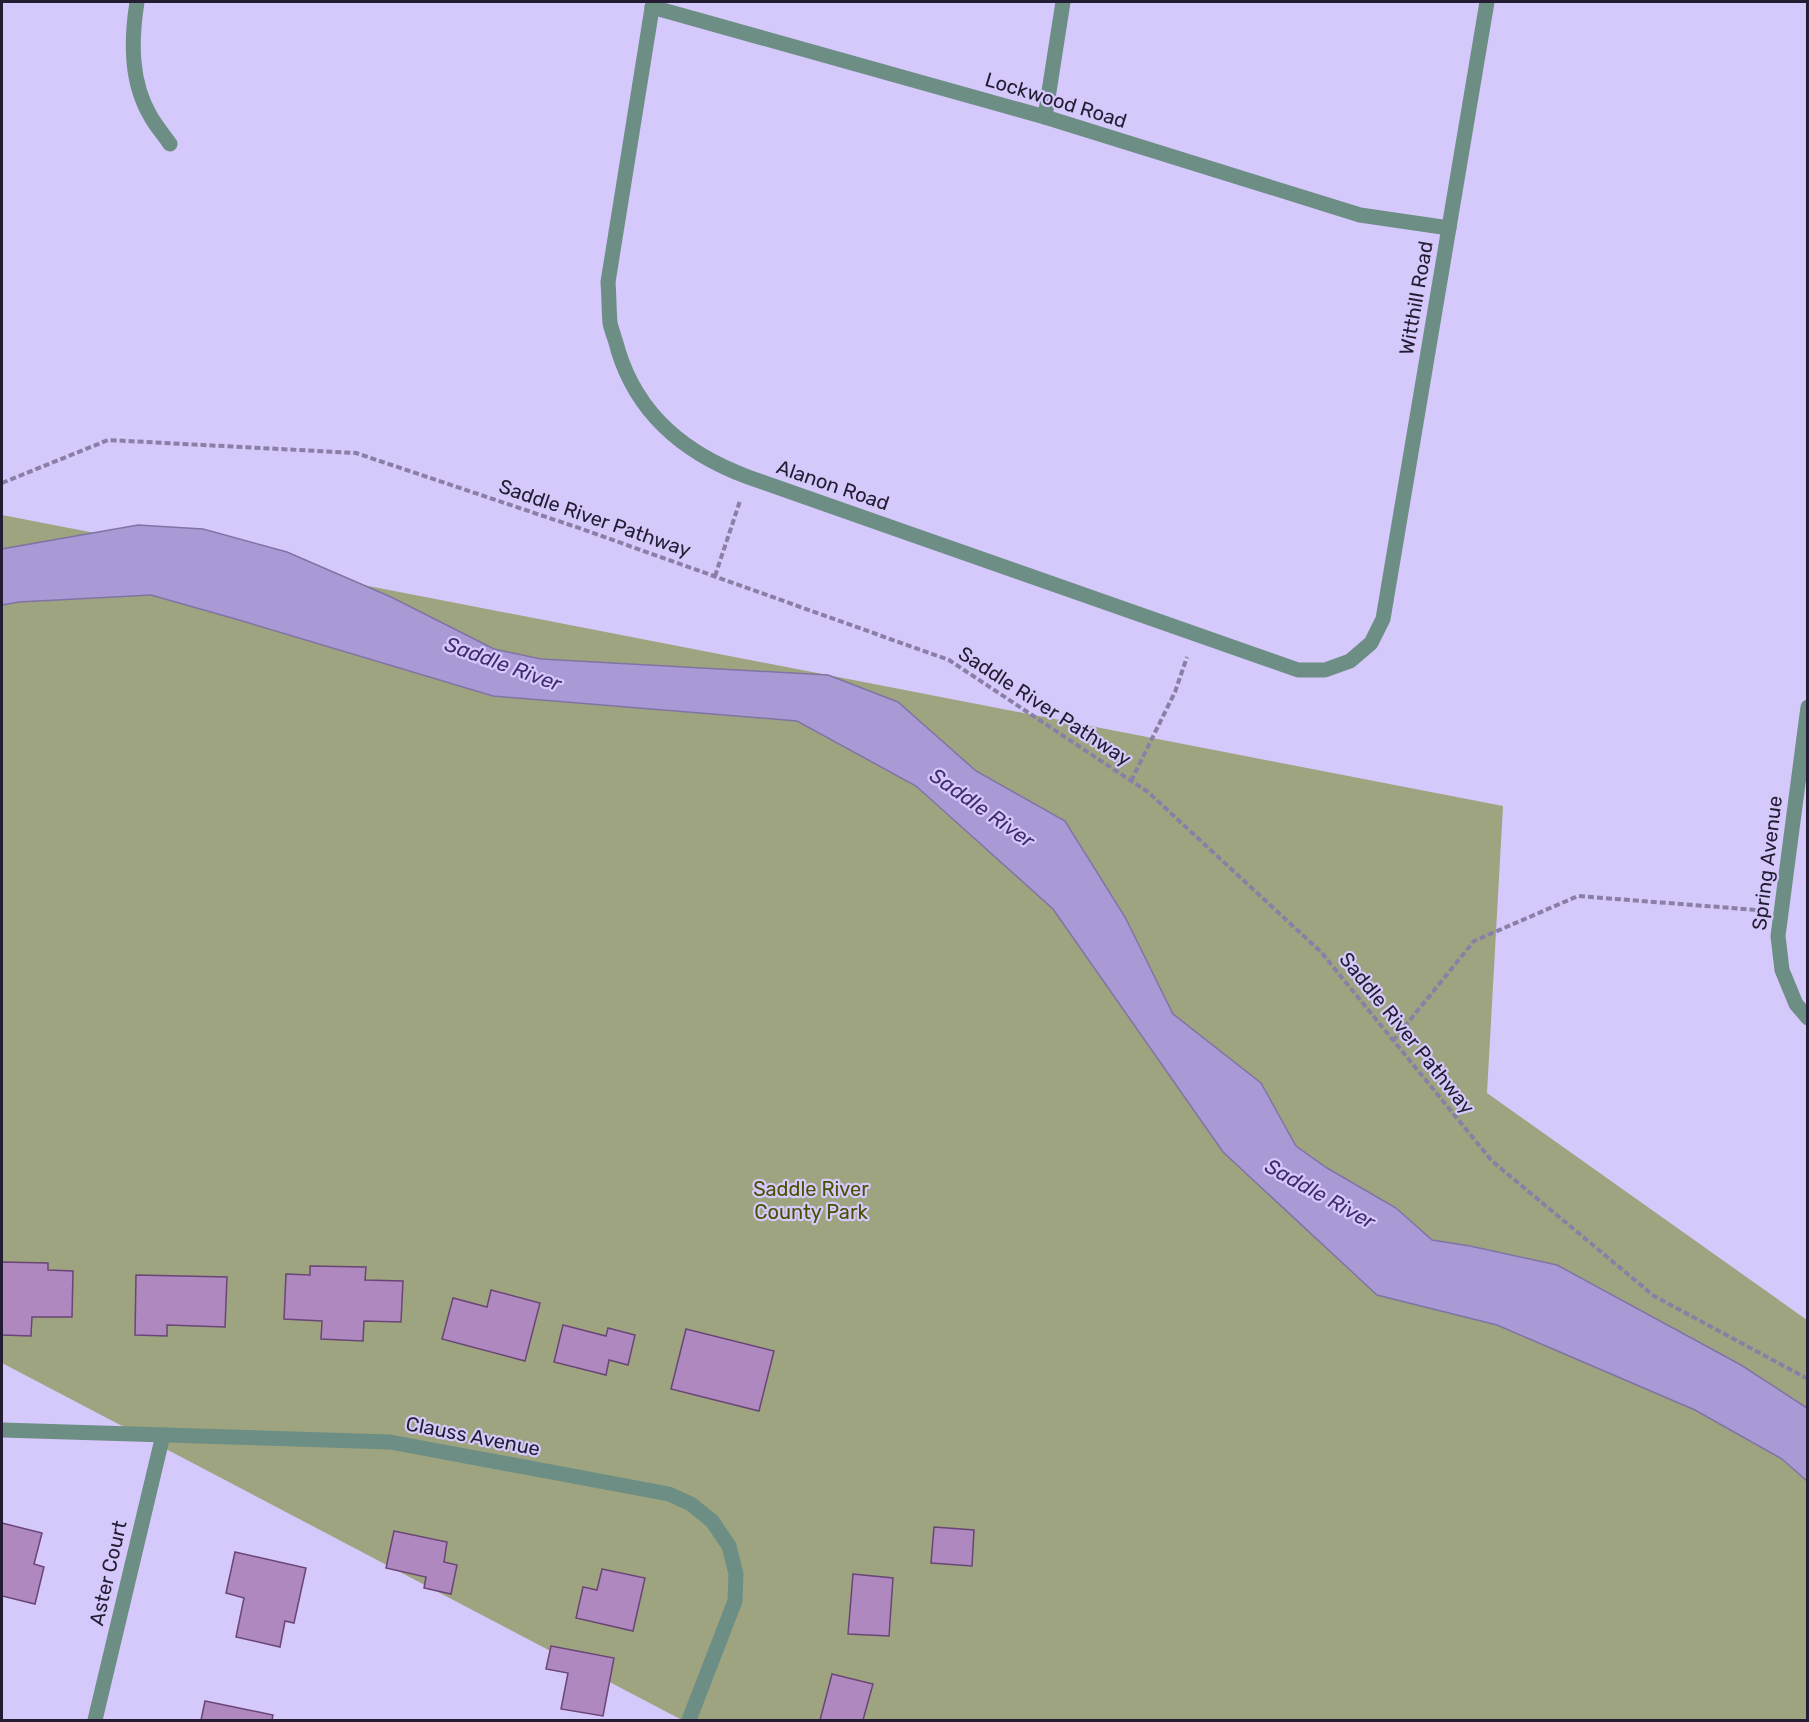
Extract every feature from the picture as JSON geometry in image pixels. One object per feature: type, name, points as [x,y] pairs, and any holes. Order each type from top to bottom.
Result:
[{"type":"street","points":[[137,2],[133,51],[138,85],[150,116],[170,144]]},
{"type":"street","points":[[1044,117],[1063,2]]},
{"type":"street","name":"Witthill Road","points":[[1387,603],[1487,2]]},
{"type":"street","name":"Lockwood Road","points":[[652,4],[1044,117],[1360,215],[1449,228]]},
{"type":"street","name":"Alanon Road","points":[[652,4],[609,282],[610,325],[624,369],[646,406],[675,438],[708,460],[748,477],[1298,670],[1325,670],[1350,661],[1371,643],[1383,619],[1387,603]]},
{"type":"street","name":"Spring Avenue","points":[[1808,707],[1778,936],[1782,970],[1797,1004],[1808,1018]]},
{"type":"street","name":"Clauss Avenue","points":[[2,1430],[390,1442],[669,1494],[691,1504],[712,1521],[729,1546],[736,1574],[735,1601],[689,1720]]},
{"type":"street","name":"Aster Court","points":[[94,1720],[163,1435]]},
{"type":"path","name":"Saddle River Pathway","points":[[2,483],[108,440],[356,453],[571,525],[948,660],[1148,792],[1321,952],[1492,1161],[1654,1296],[1808,1379]]},
{"type":"path","points":[[715,576],[748,477]]},
{"type":"path","points":[[1131,781],[1175,692],[1195,634]]},
{"type":"path","points":[[1393,1041],[1474,941],[1578,896],[1781,912]]},
{"type":"green space","name":"Saddle River County Park","points":[[2,515],[1503,806],[1487,1093],[1807,1320],[1807,1720],[682,1720],[2,1363]]},
{"type":"water","name":"Saddle River","points":[[138,525],[203,529],[287,552],[391,597],[494,649],[541,659],[828,675],[898,702],[976,771],[1065,821],[1125,917],[1173,1014],[1261,1083],[1296,1146],[1327,1168],[1396,1208],[1432,1240],[1557,1265],[1741,1365],[1807,1408],[1807,1481],[1782,1459],[1695,1410],[1497,1325],[1377,1295],[1223,1152],[1053,909],[916,786],[797,721],[493,696],[151,595],[19,602],[2,605],[2,549]]},
{"type":"building","points":[[2,1262],[48,1263],[48,1270],[73,1271],[72,1317],[32,1317],[31,1336],[2,1335]]},
{"type":"building","points":[[310,1266],[366,1267],[365,1280],[403,1281],[401,1322],[364,1321],[363,1341],[321,1339],[322,1321],[284,1319],[286,1274],[310,1275]]},
{"type":"building","points":[[136,1275],[227,1277],[225,1327],[167,1325],[167,1336],[135,1335]]},
{"type":"building","points":[[491,1290],[540,1303],[525,1361],[442,1339],[453,1298],[487,1307]]},
{"type":"building","points":[[563,1325],[606,1336],[608,1328],[635,1335],[628,1365],[609,1360],[606,1375],[554,1362]]},
{"type":"building","points":[[686,1329],[774,1351],[759,1411],[671,1389]]},
{"type":"building","points":[[2,1523],[42,1533],[34,1564],[44,1567],[35,1604],[2,1596]]},
{"type":"building","points":[[934,1527],[974,1530],[972,1566],[931,1563]]},
{"type":"building","points":[[394,1531],[447,1542],[444,1562],[457,1565],[451,1594],[424,1588],[426,1577],[386,1568]]},
{"type":"building","points":[[235,1552],[306,1568],[294,1623],[285,1621],[280,1647],[236,1637],[244,1598],[226,1593]]},
{"type":"building","points":[[602,1569],[645,1578],[633,1631],[576,1618],[583,1587],[597,1590]]},
{"type":"building","points":[[853,1574],[893,1578],[889,1636],[848,1634]]},
{"type":"building","points":[[551,1646],[614,1658],[603,1716],[561,1709],[568,1673],[546,1669]]},
{"type":"building","points":[[832,1674],[873,1684],[863,1720],[820,1720]]},
{"type":"building","points":[[205,1701],[273,1715],[272,1720],[201,1720]]}]
